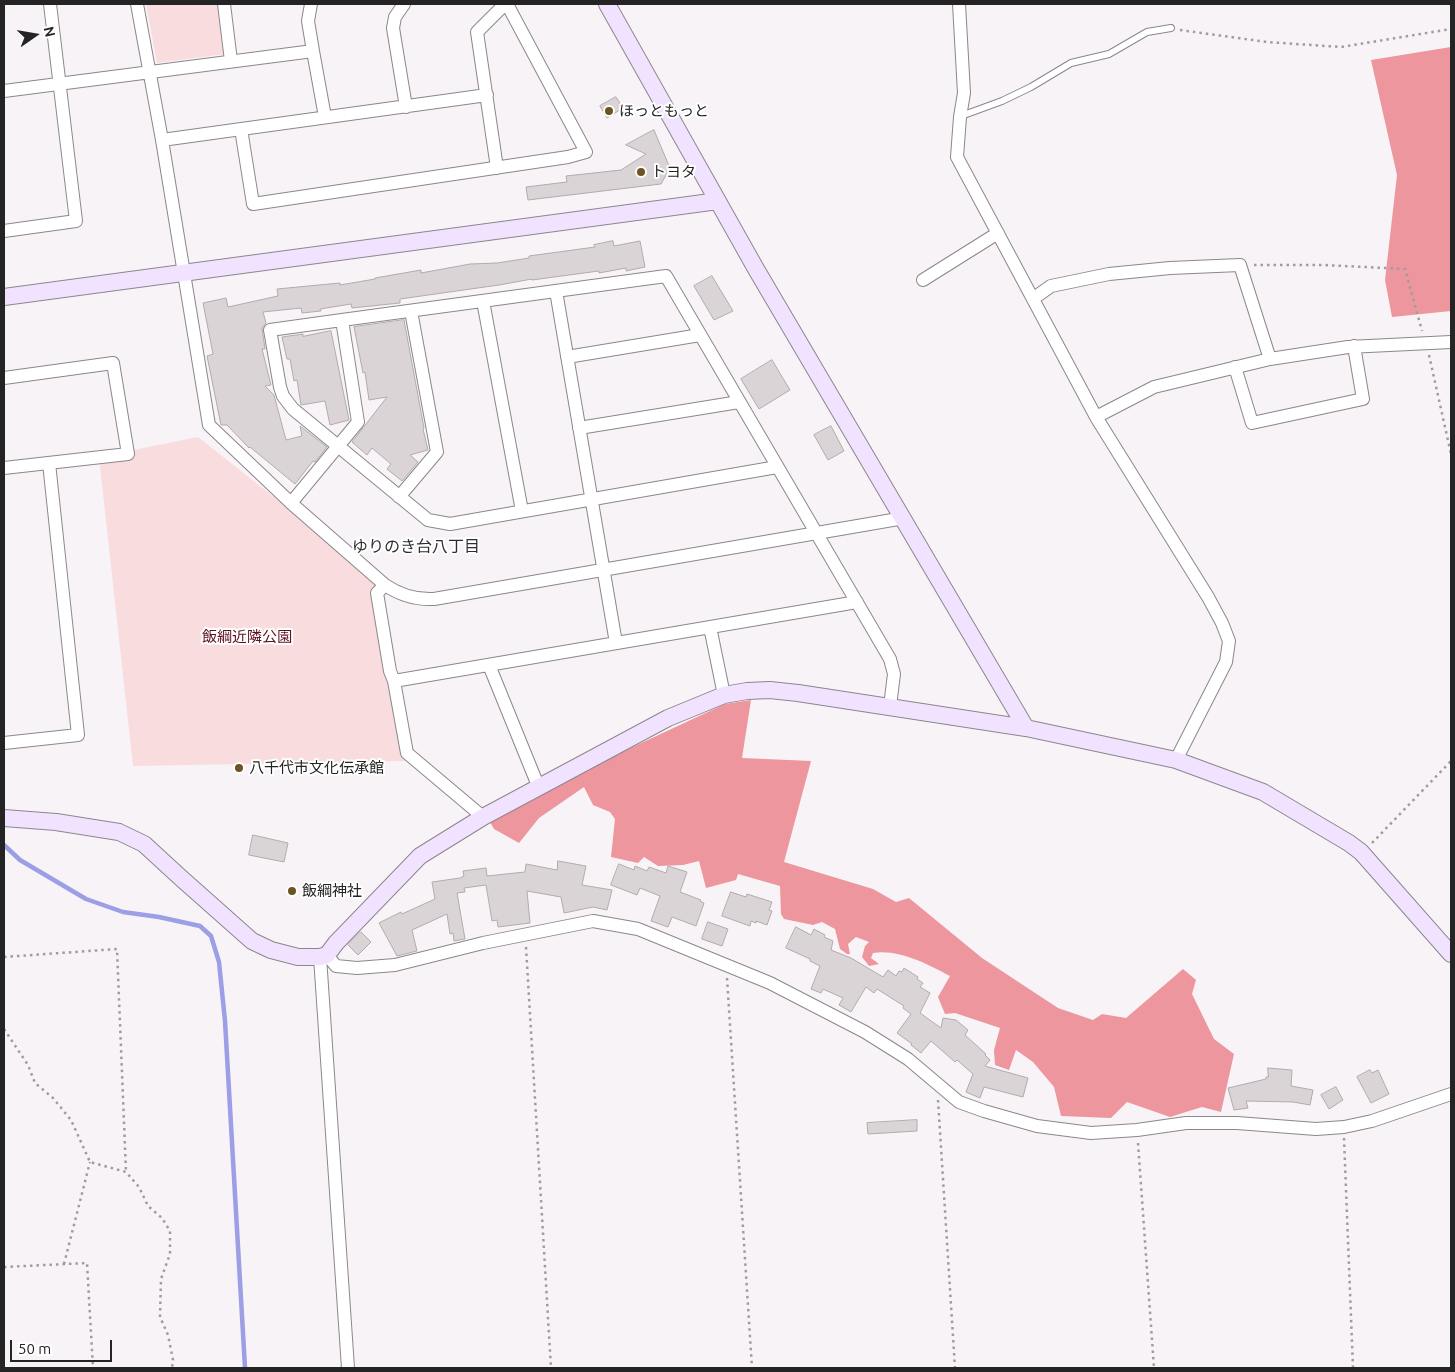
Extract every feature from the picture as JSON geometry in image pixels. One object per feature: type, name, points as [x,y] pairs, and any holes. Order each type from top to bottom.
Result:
[{"type":"street","points":[[4,231],[76,221],[50,4]]},
{"type":"street","points":[[137,4],[162,140],[209,425],[291,503],[384,585],[410,598],[434,599],[904,518]]},
{"type":"street","points":[[224,4],[231,61]]},
{"type":"street","points":[[311,4],[308,21],[325,118]]},
{"type":"street","points":[[404,4],[395,17],[394,28],[406,107]]},
{"type":"street","points":[[241,129],[253,204],[497,168],[568,157],[586,152],[506,4],[477,32],[497,168]]},
{"type":"street","points":[[607,4],[718,201],[1026,728]]},
{"type":"street","points":[[959,4],[964,93],[957,157],[1096,417],[1208,598],[1222,623],[1229,641],[1226,662],[1176,760]]},
{"type":"street","points":[[4,91],[312,50]]},
{"type":"street","points":[[162,140],[487,95]]},
{"type":"street","points":[[4,297],[718,201]]},
{"type":"street","points":[[923,280],[998,233]]},
{"type":"street","points":[[1034,298],[1051,286],[1109,274],[1170,268],[1240,265],[1270,359]]},
{"type":"street","points":[[777,467],[444,524],[428,520],[293,410],[283,396],[280,387],[270,330],[666,276],[890,659],[894,674],[890,706]]},
{"type":"street","points":[[556,291],[616,643]]},
{"type":"street","points":[[483,301],[522,512]]},
{"type":"street","points":[[399,496],[437,452],[411,311]]},
{"type":"street","points":[[291,503],[358,422],[342,320]]},
{"type":"street","points":[[567,357],[700,335]]},
{"type":"street","points":[[1096,417],[1154,387],[1270,359],[1354,346],[1451,342]]},
{"type":"street","points":[[1235,367],[1252,423],[1363,400],[1354,346]]},
{"type":"street","points":[[4,378],[113,363],[128,454],[4,468]]},
{"type":"street","points":[[579,428],[739,402]]},
{"type":"street","points":[[4,744],[78,735],[49,463]]},
{"type":"street","points":[[384,585],[376,592],[407,753],[483,816]]},
{"type":"street","points":[[394,681],[857,602]]},
{"type":"street","points":[[710,627],[724,695]]},
{"type":"street","points":[[489,665],[539,788]]},
{"type":"street","points":[[348,1368],[324,956],[420,856],[483,816],[539,788],[619,742],[698,704],[724,695],[770,690],[890,706],[1026,728],[1176,760],[1262,792],[1349,843],[1361,852],[1451,954]]},
{"type":"street","points":[[4,818],[56,822],[119,832],[144,844],[252,941],[271,950],[298,957],[324,956],[336,966],[356,968],[395,965],[483,943],[593,921],[638,929],[726,963],[770,983],[865,1032],[908,1059],[959,1102],[1037,1126],[1090,1133],[1137,1130],[1186,1122],[1237,1123],[1316,1129],[1344,1127],[1372,1122],[1451,1094]]},
{"type":"lane","points":[[960,117],[1009,98],[1071,63],[1109,54],[1147,32],[1171,28]]},
{"type":"path","points":[[1171,28],[1267,42],[1341,47],[1451,29]]},
{"type":"path","points":[[1240,265],[1405,269],[1426,344],[1451,454]]},
{"type":"path","points":[[1361,852],[1378,838],[1451,762]]},
{"type":"path","points":[[526,935],[551,1368]]},
{"type":"path","points":[[4,957],[117,949],[126,1172]]},
{"type":"path","points":[[726,963],[752,1368]]},
{"type":"path","points":[[4,1029],[28,1065],[35,1083],[53,1098],[71,1120],[90,1162],[64,1264]]},
{"type":"path","points":[[937,1084],[955,1368]]},
{"type":"path","points":[[1344,1127],[1353,1368]]},
{"type":"path","points":[[1137,1130],[1154,1368]]},
{"type":"path","points":[[90,1162],[126,1172],[140,1187],[148,1206],[162,1218],[170,1231],[170,1254],[161,1279],[160,1317],[168,1335],[172,1368]]},
{"type":"path","points":[[4,1268],[86,1263],[92,1368]]},
{"type":"green space","points":[[146,4],[218,4],[225,54],[157,63]]},
{"type":"green space","name":"飯綱近隣公園","points":[[198,437],[385,585],[375,592],[405,761],[133,766],[99,457]]},
{"type":"shaded area","points":[[1451,47],[1451,311],[1392,317],[1385,280],[1397,175],[1371,60]]},
{"type":"shaded area","points":[[751,700],[742,758],[811,761],[784,862],[873,889],[896,902],[909,898],[982,958],[1058,1008],[1093,1020],[1102,1014],[1126,1018],[1183,969],[1196,980],[1192,994],[1214,1039],[1234,1054],[1221,1112],[1202,1107],[1170,1117],[1127,1102],[1111,1118],[1061,1116],[1054,1087],[1033,1062],[1016,1050],[1009,1070],[995,1065],[994,1050],[1000,1028],[955,1013],[945,1014],[938,997],[950,976],[913,959],[893,953],[873,953],[871,958],[879,964],[869,966],[862,957],[865,946],[869,942],[856,937],[848,944],[850,954],[847,954],[840,949],[835,929],[822,922],[813,925],[784,919],[781,914],[780,886],[738,874],[736,880],[706,888],[699,861],[683,865],[658,866],[644,857],[638,863],[611,857],[615,819],[610,812],[593,805],[584,787],[539,818],[519,843],[494,829],[490,822],[594,765],[725,704]]},
{"type":"building","points":[[616,97],[623,108],[607,118],[600,106]]},
{"type":"building","points":[[654,130],[670,168],[661,184],[528,200],[526,187],[567,182],[566,176],[621,170],[646,154],[626,145]]},
{"type":"building","points":[[613,241],[614,246],[640,241],[645,267],[626,271],[626,268],[599,273],[599,271],[532,279],[400,299],[400,303],[352,308],[351,304],[302,313],[301,308],[263,312],[266,323],[262,328],[265,349],[262,349],[271,385],[265,386],[274,395],[286,440],[302,436],[300,426],[327,447],[295,484],[249,448],[227,425],[221,425],[207,356],[213,354],[203,303],[226,298],[228,307],[278,296],[277,289],[340,283],[340,285],[421,270],[421,273],[470,264],[497,263],[529,258],[529,256],[595,247],[594,245]]},
{"type":"building","points":[[712,276],[733,311],[714,320],[694,286]]},
{"type":"building","points":[[404,320],[428,450],[410,455],[418,462],[402,481],[387,469],[391,464],[372,448],[367,455],[352,442],[387,397],[369,400],[365,372],[363,373],[354,327]]},
{"type":"building","points":[[331,331],[349,420],[330,425],[325,401],[301,405],[297,380],[294,381],[290,359],[287,359],[282,337],[303,334],[303,336]]},
{"type":"building","points":[[772,360],[790,390],[759,409],[741,379]]},
{"type":"building","points":[[831,426],[844,451],[828,460],[814,435]]},
{"type":"building","points":[[253,835],[288,843],[284,862],[249,855]]},
{"type":"building","points":[[558,861],[586,866],[582,885],[612,890],[607,910],[593,907],[564,913],[561,897],[527,891],[530,923],[498,927],[497,920],[492,921],[486,885],[464,888],[465,892],[457,893],[465,939],[454,941],[453,933],[450,934],[447,914],[412,930],[417,951],[397,956],[379,923],[435,899],[432,882],[460,878],[464,876],[463,871],[486,868],[487,876],[525,872],[526,864],[557,870]]},
{"type":"building","points":[[619,864],[634,870],[635,866],[647,871],[649,867],[666,873],[668,866],[687,872],[680,892],[704,903],[696,926],[672,917],[668,927],[651,921],[660,896],[640,888],[637,895],[611,885]]},
{"type":"building","points":[[731,892],[746,897],[747,894],[772,902],[769,910],[772,911],[767,925],[751,921],[750,926],[722,916]]},
{"type":"building","points":[[708,922],[728,929],[722,946],[702,939]]},
{"type":"building","points":[[796,927],[811,935],[814,929],[825,935],[824,937],[833,941],[831,950],[851,958],[883,977],[888,970],[896,976],[904,968],[918,977],[917,979],[923,983],[920,987],[930,993],[920,1013],[941,1028],[943,1018],[956,1020],[968,1030],[965,1035],[990,1060],[985,1066],[1028,1078],[1023,1097],[984,1087],[980,1098],[966,1092],[973,1074],[957,1060],[955,1062],[931,1041],[921,1053],[897,1033],[911,1014],[903,1008],[904,1006],[877,989],[874,993],[866,987],[851,1012],[839,1005],[843,998],[823,989],[821,993],[811,989],[820,966],[810,961],[810,959],[786,948]]},
{"type":"building","points":[[361,932],[371,942],[358,955],[348,945]]},
{"type":"building","points":[[1268,1068],[1292,1070],[1291,1086],[1313,1090],[1310,1105],[1293,1102],[1246,1101],[1248,1108],[1234,1110],[1228,1088],[1266,1079],[1268,1077]]},
{"type":"building","points":[[1370,1070],[1372,1073],[1378,1070],[1389,1094],[1371,1103],[1357,1077]]},
{"type":"building","points":[[1336,1087],[1343,1100],[1329,1109],[1321,1095]]},
{"type":"building","points":[[917,1120],[917,1131],[868,1134],[867,1123]]},
{"type":"waterway","points":[[4,845],[20,860],[86,899],[123,912],[159,917],[200,926],[211,936],[219,962],[225,1021],[245,1368]]},
{"type":"place","name":"ほっともっと","points":[[609,111]]},
{"type":"place","name":"トヨタ","points":[[641,172]]},
{"type":"place","name":"八千代市文化伝承館","points":[[239,768]]},
{"type":"place","name":"飯綱神社","points":[[292,891]]},
{"type":"district","name":"ゆりのき台八丁目","points":[[416,547]]}]
